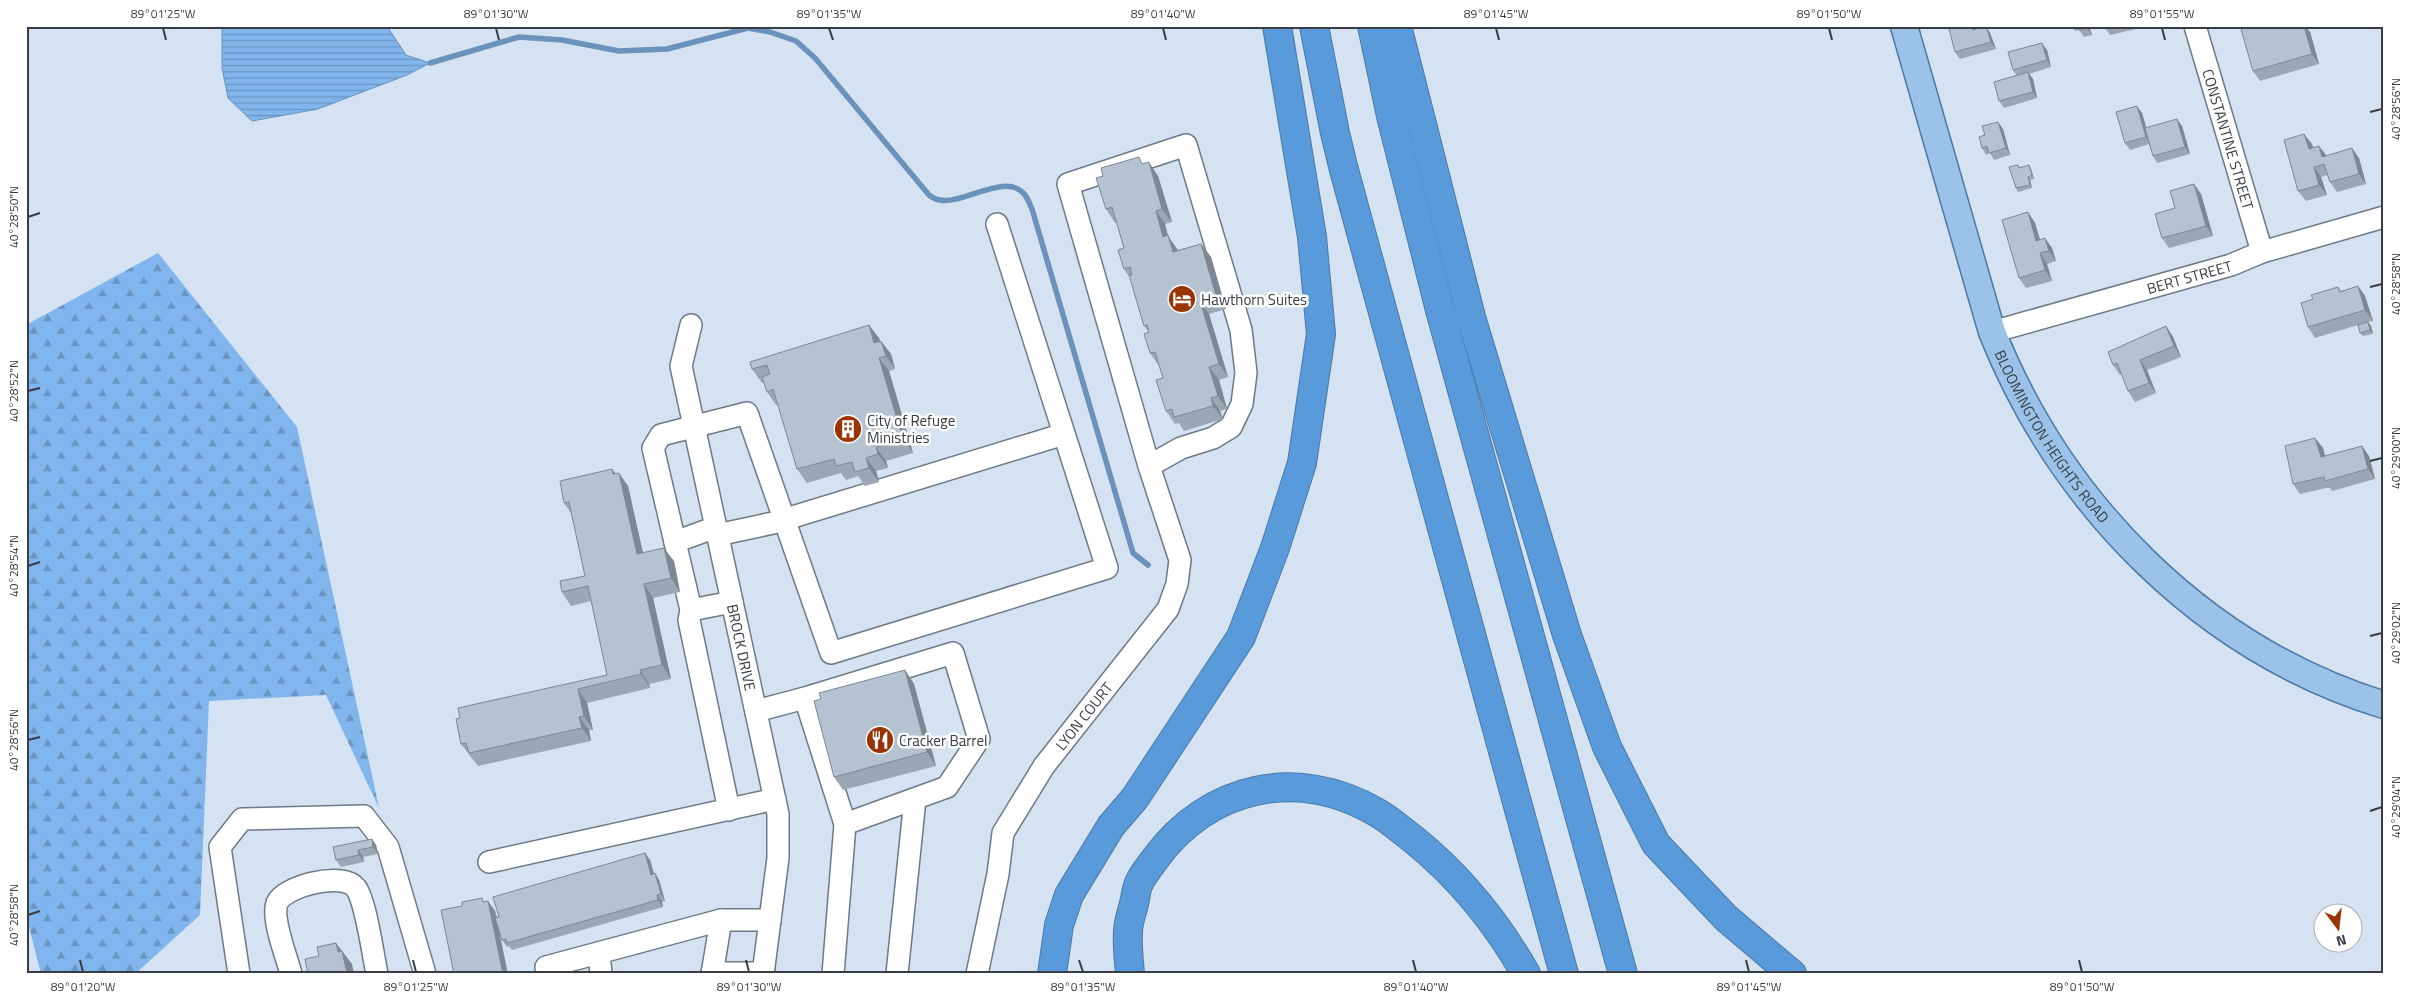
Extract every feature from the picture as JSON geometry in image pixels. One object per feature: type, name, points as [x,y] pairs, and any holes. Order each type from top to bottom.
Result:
[{"type":"highway","points":[[1052,974],[1059,925],[1069,895],[1111,826],[1135,798],[1241,636],[1275,548],[1302,463],[1321,334],[1312,237],[1277,26]]},
{"type":"highway","points":[[1314,26],[1339,151],[1564,974]]},
{"type":"highway","points":[[1372,26],[1391,116],[1440,310],[1623,974]]},
{"type":"highway","points":[[1397,26],[1471,317],[1567,635],[1608,746],[1656,844],[1726,918],[1792,974]]},
{"type":"highway","points":[[1130,974],[1128,931],[1139,882],[1170,839],[1199,815],[1232,796],[1270,787],[1311,789],[1342,798],[1376,812],[1399,828],[1442,862],[1469,891],[1506,937],[1526,974]]},
{"type":"main road","name":"BLOOMINGTON HEIGHTS ROAD","points":[[1904,26],[1992,332],[2008,371],[2041,432],[2061,463],[2089,502],[2172,588],[2236,635],[2273,657],[2350,694],[2384,705]]},
{"type":"street","name":"CONSTANTINE STREET","points":[[2195,26],[2262,252]]},
{"type":"street","name":"LYON COURT","points":[[977,974],[998,874],[1004,833],[1044,766],[1168,609],[1177,584],[1180,560],[1149,466],[1068,184],[1186,145],[1241,330],[1246,372],[1242,404],[1231,427],[1213,438],[1182,448],[1149,466]]},
{"type":"street","name":"BERT STREET","points":[[1992,332],[2231,265],[2262,252],[2384,217]]},
{"type":"street","points":[[729,810],[689,620],[691,610],[653,448],[661,434],[747,413],[786,519],[831,653],[1106,568],[998,224]]},
{"type":"street","name":"BROCK DRIVE","points":[[691,325],[680,366],[778,814],[778,858],[764,974]]},
{"type":"street","points":[[675,542],[716,531],[786,519],[1064,434]]},
{"type":"street","points":[[691,610],[732,602]]},
{"type":"street","points":[[756,710],[805,698],[953,653],[979,739],[947,787],[845,824]]},
{"type":"street","points":[[805,698],[845,824],[833,974]]},
{"type":"street","points":[[489,862],[775,799]]},
{"type":"street","points":[[897,974],[915,799]]},
{"type":"street","points":[[239,974],[220,847],[242,819],[364,816],[388,847],[423,965]]},
{"type":"street","points":[[291,974],[275,914],[278,902],[287,892],[328,879],[349,883],[356,888],[361,901],[377,974]]},
{"type":"street","points":[[547,974],[546,966],[600,964],[721,920],[770,920]]},
{"type":"street","points":[[721,920],[712,973],[764,974]]},
{"type":"green space","points":[[158,253],[297,427],[379,808],[326,695],[209,701],[200,915],[135,974],[41,974],[26,915],[26,325]]},
{"type":"shaded area","points":[[222,26],[387,26],[406,55],[430,63],[407,75],[318,109],[252,121],[228,98],[222,68]]},
{"type":"building","points":[[1959,26],[1972,26],[1973,30],[1986,26],[1991,42],[1955,52],[1949,29]]},
{"type":"building","points":[[2078,26],[2086,26],[2087,28],[2079,30]]},
{"type":"building","points":[[2240,26],[2304,26],[2312,54],[2253,71]]},
{"type":"building","points":[[2042,43],[2047,60],[2013,70],[2008,52]]},
{"type":"building","points":[[2028,72],[2033,92],[1999,101],[1994,82]]},
{"type":"building","points":[[2137,106],[2146,137],[2125,143],[2116,112]]},
{"type":"building","points":[[2177,119],[2185,147],[2153,156],[2145,128]]},
{"type":"building","points":[[1998,122],[2006,148],[1989,153],[1987,146],[1982,148],[1979,137],[1985,135],[1982,126]]},
{"type":"building","points":[[2304,134],[2309,149],[2319,146],[2322,157],[2352,148],[2359,174],[2330,182],[2324,164],[2314,167],[2319,185],[2298,191],[2284,140]]},
{"type":"building","name":"Hawthorn Suites","points":[[1139,157],[1142,164],[1149,162],[1162,209],[1156,211],[1163,237],[1168,235],[1173,252],[1201,244],[1216,295],[1200,301],[1219,364],[1209,367],[1218,396],[1211,398],[1213,406],[1174,417],[1172,409],[1166,411],[1156,380],[1163,378],[1155,352],[1150,353],[1144,334],[1149,332],[1147,325],[1144,326],[1129,275],[1132,275],[1130,267],[1124,269],[1118,250],[1124,248],[1112,207],[1106,209],[1096,178],[1103,176],[1101,168]]},
{"type":"building","points":[[2018,165],[2019,168],[2029,165],[2032,175],[2028,177],[2030,185],[2016,188],[2009,167]]},
{"type":"building","points":[[2194,184],[2206,226],[2162,238],[2155,214],[2175,208],[2170,191]]},
{"type":"building","points":[[2028,212],[2036,241],[2045,238],[2049,251],[2040,253],[2045,270],[2019,278],[2002,220]]},
{"type":"building","points":[[2358,286],[2365,310],[2308,327],[2301,303],[2313,299],[2311,295],[2338,287],[2340,292]]},
{"type":"building","points":[[2368,322],[2370,330],[2360,333],[2358,325]]},
{"type":"building","name":"City of Refuge Ministries","points":[[869,325],[874,343],[881,341],[886,356],[879,358],[903,439],[876,447],[878,454],[866,458],[869,468],[855,472],[852,462],[836,466],[834,459],[797,469],[773,389],[767,392],[762,377],[770,374],[767,365],[752,369],[750,362]]},
{"type":"building","points":[[2166,326],[2174,346],[2140,360],[2149,383],[2128,391],[2117,363],[2113,365],[2108,352]]},
{"type":"building","points":[[2315,438],[2321,457],[2362,446],[2368,469],[2325,481],[2324,477],[2293,484],[2285,446]]},
{"type":"building","points":[[612,469],[613,474],[619,473],[637,554],[664,548],[671,578],[644,584],[662,665],[640,670],[641,674],[578,689],[584,716],[579,717],[582,728],[469,753],[466,743],[461,744],[456,719],[460,718],[458,708],[607,675],[588,586],[562,592],[560,581],[585,576],[569,502],[564,503],[560,481]]},
{"type":"building","name":"Cracker Barrel","points":[[905,670],[927,752],[834,777],[814,701],[821,699],[819,693]]},
{"type":"building","points":[[372,839],[373,847],[358,850],[359,855],[336,860],[333,847]]},
{"type":"building","points":[[645,853],[651,875],[655,873],[661,894],[657,895],[658,900],[507,943],[506,939],[502,940],[495,918],[499,917],[493,897]]},
{"type":"building","points":[[482,898],[483,902],[488,901],[503,974],[454,974],[441,910],[462,906],[462,902]]},
{"type":"building","points":[[336,943],[338,952],[342,951],[347,973],[352,971],[352,974],[308,974],[305,959],[319,956],[317,947]]},
{"type":"waterway","points":[[430,63],[519,37],[562,40],[619,51],[667,49],[748,28],[770,32],[796,41],[815,58],[931,197],[939,200],[950,200],[996,187],[1007,186],[1017,189],[1025,195],[1032,209],[1133,553],[1148,565]]},
{"type":"place","name":"Hawthorn Suites","points":[[1182,299]]},
{"type":"place","name":"City of Refuge Ministries","points":[[848,429]]},
{"type":"place","name":"Cracker Barrel","points":[[880,740]]}]
